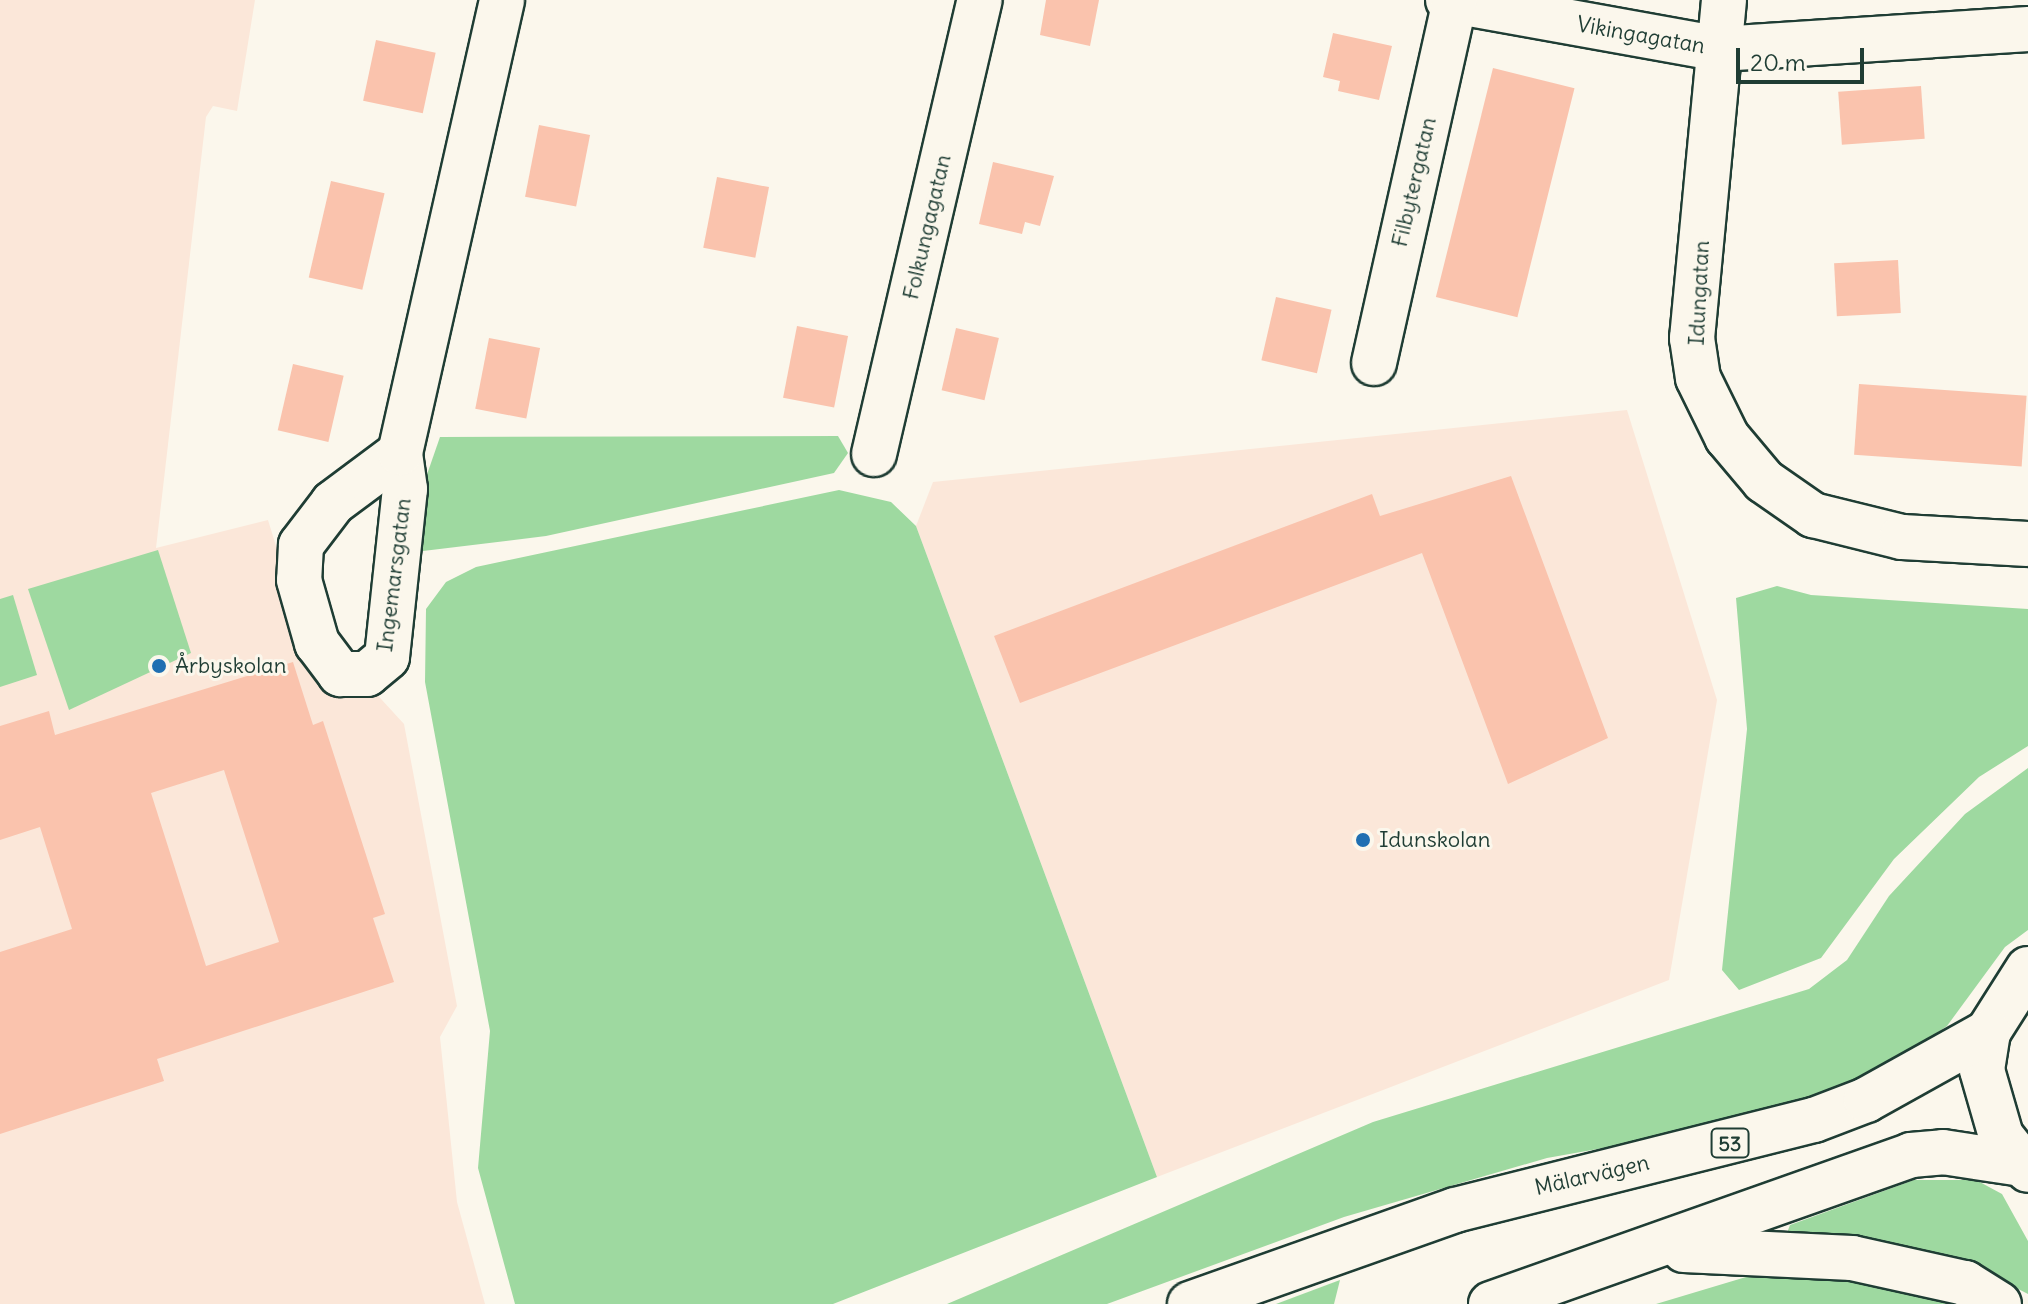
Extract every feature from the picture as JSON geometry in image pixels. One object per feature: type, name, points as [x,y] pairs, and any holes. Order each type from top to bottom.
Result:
[{"type":"street","points":[[400,453],[502,0]]},
{"type":"street","name":"Folkungagatan","points":[[874,454],[980,0]]},
{"type":"street","name":"Idungatan","points":[[1724,0],[1692,338],[1698,378],[1727,437],[1764,481],[1813,515],[1902,537],[2028,544]]},
{"type":"street","name":"Vikingagatan","points":[[1451,1],[1720,49],[2028,29]]},
{"type":"street","name":"Filbytergatan","points":[[1374,363],[1451,1]]},
{"type":"street","name":"53","points":[[1988,1032],[2028,969]]},
{"type":"street","points":[[1988,1032],[1988,1104],[2025,1167]]},
{"type":"street","name":"Mälarvägen","points":[[1190,1304],[1455,1210],[1814,1120],[1866,1100],[1988,1032]]},
{"type":"street","points":[[1491,1304],[1658,1250],[1911,1155],[1943,1152],[2025,1167]]},
{"type":"street","points":[[1658,1250],[1852,1258],[1965,1283],[1999,1304]]},
{"type":"shaded area","name":"Årbyskolan","points":[[0,0],[255,0],[237,111],[213,106],[206,117],[156,548],[268,520],[306,644],[334,696],[371,688],[404,724],[457,1006],[440,1037],[457,1202],[485,1304],[0,1304]]},
{"type":"shaded area","name":"Idunskolan","points":[[1627,410],[1717,700],[1669,980],[1157,1177],[916,526],[933,482]]},
{"type":"green space","points":[[838,436],[848,453],[834,473],[546,536],[423,551],[423,486],[440,437]]},
{"type":"green space","points":[[839,490],[891,502],[916,526],[1157,1177],[833,1304],[515,1304],[478,1168],[490,1031],[425,682],[426,609],[446,582],[476,567]]},
{"type":"green space","points":[[158,550],[191,653],[69,710],[28,589]]},
{"type":"green space","points":[[1777,586],[1811,595],[2028,609],[2028,746],[1979,777],[1894,859],[1821,958],[1739,990],[1722,970],[1747,729],[1736,598]]},
{"type":"green space","points":[[13,595],[37,675],[0,687],[0,599]]},
{"type":"green space","points":[[2028,768],[2028,930],[2005,947],[1947,1026],[1863,1083],[1699,1131],[1547,1158],[1344,1217],[1107,1304],[947,1304],[1373,1122],[1809,989],[1847,960],[1889,896],[1965,814]]},
{"type":"green space","points":[[1914,1180],[1976,1180],[2002,1194],[2028,1241],[2028,1294],[1983,1271],[1787,1233],[1790,1225]]},
{"type":"green space","points":[[1843,1274],[1963,1304],[1656,1304],[1746,1277]]},
{"type":"green space","points":[[1340,1280],[1334,1304],[1276,1304]]},
{"type":"building","points":[[1046,0],[1099,0],[1090,46],[1040,35]]},
{"type":"building","points":[[1333,33],[1392,46],[1379,100],[1338,91],[1340,81],[1323,77]]},
{"type":"building","points":[[376,40],[436,53],[423,113],[363,101]]},
{"type":"building","points":[[1493,68],[1575,88],[1517,317],[1436,297]]},
{"type":"building","points":[[1921,86],[1925,139],[1842,145],[1838,92]]},
{"type":"building","points":[[539,125],[590,135],[576,207],[525,197]]},
{"type":"building","points":[[993,162],[1054,176],[1040,226],[1025,222],[1022,234],[979,224]]},
{"type":"building","points":[[717,177],[769,187],[755,258],[703,248]]},
{"type":"building","points":[[331,181],[385,193],[362,290],[309,277]]},
{"type":"building","points":[[1898,260],[1901,313],[1837,316],[1834,263]]},
{"type":"building","points":[[1276,297],[1332,310],[1317,373],[1261,360]]},
{"type":"building","points":[[797,326],[848,336],[834,408],[783,398]]},
{"type":"building","points":[[956,328],[999,338],[984,400],[942,390]]},
{"type":"building","points":[[489,338],[540,348],[526,419],[475,409]]},
{"type":"building","points":[[293,364],[344,376],[328,442],[278,430]]},
{"type":"building","points":[[1859,384],[2027,396],[2022,467],[1854,455]]},
{"type":"building","points":[[1511,476],[1608,738],[1508,784],[1422,553],[1020,703],[994,636],[1372,494],[1380,516]]},
{"type":"building","points":[[293,662],[313,725],[323,721],[385,914],[373,918],[394,982],[157,1059],[164,1081],[0,1134],[0,952],[72,929],[40,827],[0,840],[0,726],[49,711],[55,735]],"holes":[[[224,770],[279,942],[206,966],[151,793]]]},
{"type":"place","name":"Årbyskolan","points":[[159,666]]},
{"type":"place","name":"Idunskolan","points":[[1363,840]]}]
